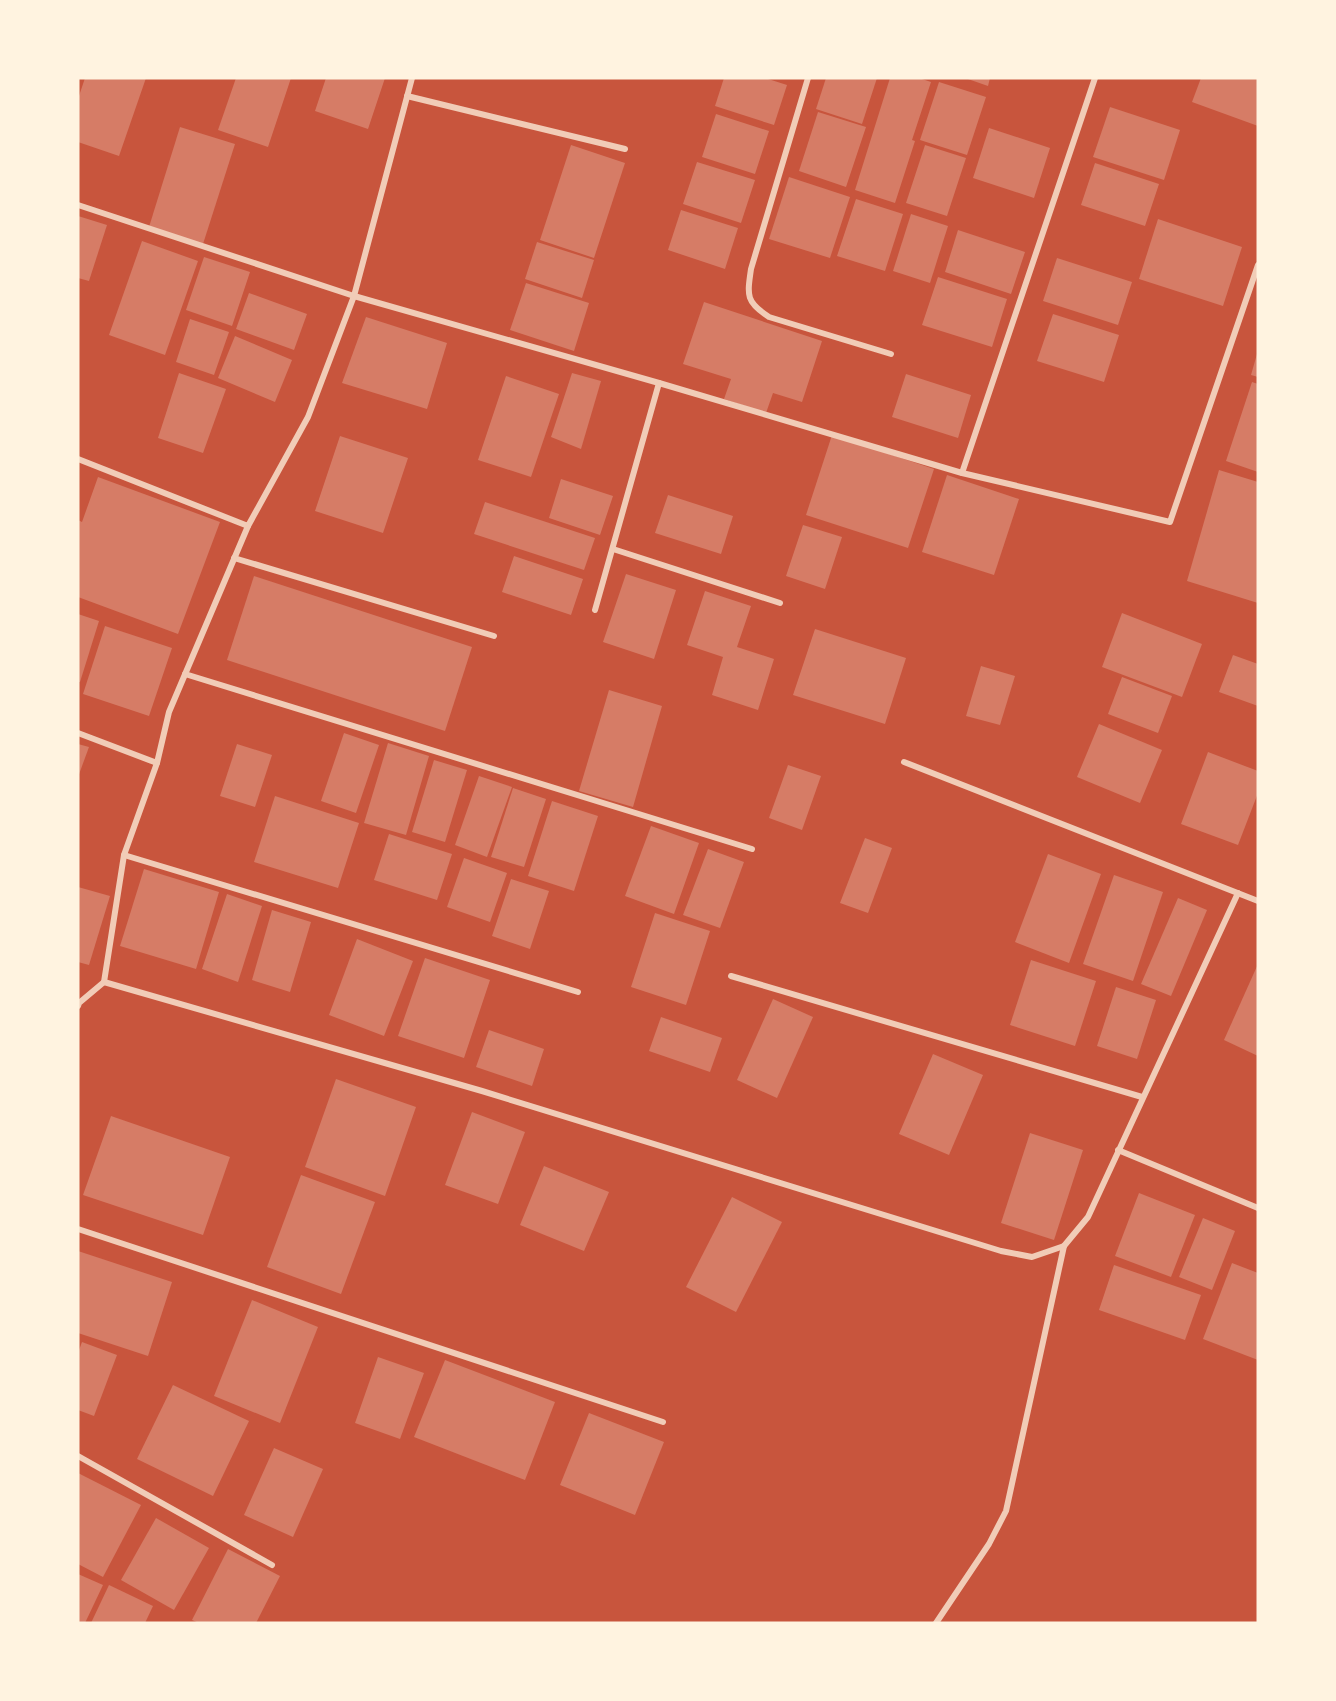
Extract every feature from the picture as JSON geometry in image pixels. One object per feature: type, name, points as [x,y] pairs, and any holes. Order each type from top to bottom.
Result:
[{"type":"street","points":[[78,1006],[104,982],[124,855],[157,763],[169,712],[248,526],[308,417],[354,296],[412,78]]},
{"type":"street","points":[[808,78],[750,269],[747,292],[755,308],[769,317],[891,354]]},
{"type":"street","points":[[962,473],[1095,78]]},
{"type":"street","points":[[407,96],[625,149]]},
{"type":"street","points":[[78,205],[354,296],[659,382],[962,473],[1170,522],[1258,265]]},
{"type":"street","points":[[595,610],[659,382]]},
{"type":"street","points":[[78,459],[248,526]]},
{"type":"street","points":[[613,549],[780,603]]},
{"type":"street","points":[[234,558],[494,636]]},
{"type":"street","points":[[185,674],[753,849]]},
{"type":"street","points":[[78,733],[157,763]]},
{"type":"street","points":[[904,762],[1258,901]]},
{"type":"street","points":[[124,855],[578,992]]},
{"type":"street","points":[[936,1623],[989,1544],[1006,1511],[1064,1246],[1088,1217],[1238,893]]},
{"type":"street","points":[[731,976],[1142,1097]]},
{"type":"street","points":[[104,982],[482,1091],[1001,1251],[1032,1257],[1064,1246]]},
{"type":"street","points":[[1118,1150],[1258,1208]]},
{"type":"street","points":[[78,1228],[663,1422]]},
{"type":"street","points":[[78,1456],[272,1564]]},
{"type":"building","points":[[85,78],[146,78],[119,156],[78,142],[78,99]]},
{"type":"building","points":[[236,78],[291,78],[268,147],[218,130]]},
{"type":"building","points":[[326,78],[385,78],[368,129],[315,111]]},
{"type":"building","points":[[724,78],[765,78],[787,85],[774,125],[715,106]]},
{"type":"building","points":[[826,78],[877,78],[862,124],[816,109]]},
{"type":"building","points":[[890,78],[919,78],[931,82],[895,203],[855,190]]},
{"type":"building","points":[[965,78],[990,78],[988,86]]},
{"type":"building","points":[[1201,78],[1258,78],[1258,126],[1192,102]]},
{"type":"building","points":[[939,82],[986,97],[967,155],[920,140]]},
{"type":"building","points":[[1110,107],[1180,130],[1164,180],[1093,157]]},
{"type":"building","points":[[818,112],[866,127],[846,187],[799,171]]},
{"type":"building","points":[[716,114],[769,131],[755,174],[702,157]]},
{"type":"building","points":[[180,127],[235,144],[203,244],[149,227]]},
{"type":"building","points":[[989,128],[1050,148],[1034,198],[973,178]]},
{"type":"building","points":[[571,145],[625,163],[594,258],[540,240]]},
{"type":"building","points":[[925,145],[966,158],[947,216],[906,203]]},
{"type":"building","points":[[697,162],[755,180],[741,223],[683,204]]},
{"type":"building","points":[[1095,163],[1159,184],[1145,226],[1081,205]]},
{"type":"building","points":[[789,177],[850,197],[830,258],[769,239]]},
{"type":"building","points":[[856,199],[903,214],[885,271],[837,256]]},
{"type":"building","points":[[681,210],[738,228],[725,269],[668,250]]},
{"type":"building","points":[[911,214],[948,226],[930,283],[893,271]]},
{"type":"building","points":[[78,216],[107,225],[89,281],[78,278]]},
{"type":"building","points":[[1158,219],[1242,247],[1223,306],[1139,279]]},
{"type":"building","points":[[958,230],[1025,252],[1011,294],[945,272]]},
{"type":"building","points":[[142,241],[198,261],[165,355],[109,335]]},
{"type":"building","points":[[537,242],[594,260],[582,298],[525,279]]},
{"type":"building","points":[[204,257],[250,272],[232,326],[186,310]]},
{"type":"building","points":[[1057,258],[1132,282],[1118,325],[1043,301]]},
{"type":"building","points":[[938,277],[1007,299],[992,347],[922,325]]},
{"type":"building","points":[[526,283],[589,303],[574,351],[510,330]]},
{"type":"building","points":[[249,293],[307,314],[294,350],[236,329]]},
{"type":"building","points":[[704,302],[822,341],[802,402],[773,393],[766,413],[724,399],[731,379],[683,364]]},
{"type":"building","points":[[1053,314],[1119,335],[1104,382],[1037,361]]},
{"type":"building","points":[[366,317],[447,343],[427,409],[342,383]]},
{"type":"building","points":[[190,319],[229,332],[214,375],[176,362]]},
{"type":"building","points":[[235,336],[292,360],[275,402],[218,378]]},
{"type":"building","points":[[1258,354],[1258,377],[1251,375]]},
{"type":"building","points":[[179,373],[226,389],[203,453],[158,438]]},
{"type":"building","points":[[572,373],[601,381],[581,449],[551,437]]},
{"type":"building","points":[[906,374],[971,395],[958,438],[892,417]]},
{"type":"building","points":[[506,376],[559,394],[531,477],[478,460]]},
{"type":"building","points":[[1252,382],[1258,384],[1258,472],[1226,461]]},
{"type":"building","points":[[832,435],[934,469],[908,548],[806,515]]},
{"type":"building","points":[[340,436],[408,458],[383,533],[315,511]]},
{"type":"building","points":[[1219,470],[1258,482],[1258,603],[1187,581]]},
{"type":"building","points":[[947,475],[1019,499],[994,575],[922,552]]},
{"type":"building","points":[[98,477],[220,522],[178,634],[78,597],[78,520],[82,522]]},
{"type":"building","points":[[561,479],[613,496],[600,535],[549,518]]},
{"type":"building","points":[[668,495],[733,516],[721,554],[655,533]]},
{"type":"building","points":[[485,502],[595,538],[584,570],[474,534]]},
{"type":"building","points":[[803,525],[842,537],[825,589],[786,576]]},
{"type":"building","points":[[514,556],[583,579],[571,615],[502,592]]},
{"type":"building","points":[[626,574],[676,590],[654,659],[603,642]]},
{"type":"building","points":[[254,576],[472,647],[445,731],[227,660]]},
{"type":"building","points":[[705,591],[751,606],[737,647],[774,659],[758,710],[712,695],[723,657],[687,645]]},
{"type":"building","points":[[1122,613],[1202,644],[1182,697],[1102,667]]},
{"type":"building","points":[[78,614],[99,621],[80,682],[78,682]]},
{"type":"building","points":[[105,626],[172,648],[149,716],[83,694]]},
{"type":"building","points":[[815,629],[906,658],[885,724],[793,695]]},
{"type":"building","points":[[1233,655],[1258,664],[1258,706],[1219,692]]},
{"type":"building","points":[[981,666],[1015,676],[1000,725],[966,716]]},
{"type":"building","points":[[1122,677],[1172,696],[1158,733],[1108,714]]},
{"type":"building","points":[[609,690],[662,706],[633,807],[579,791]]},
{"type":"building","points":[[1099,724],[1162,750],[1140,803],[1077,777]]},
{"type":"building","points":[[344,733],[379,745],[356,813],[321,801]]},
{"type":"building","points":[[388,743],[429,756],[406,835],[364,823]]},
{"type":"building","points":[[78,744],[89,747],[78,777]]},
{"type":"building","points":[[237,744],[272,755],[255,807],[220,796]]},
{"type":"building","points":[[1208,752],[1258,771],[1258,793],[1238,845],[1181,824]]},
{"type":"building","points":[[434,760],[467,770],[445,842],[412,832]]},
{"type":"building","points":[[788,765],[821,776],[802,830],[769,818]]},
{"type":"building","points":[[479,776],[512,787],[487,857],[455,845]]},
{"type":"building","points":[[513,788],[546,799],[524,867],[491,857]]},
{"type":"building","points":[[275,796],[359,823],[338,888],[254,862]]},
{"type":"building","points":[[552,801],[598,816],[574,891],[528,876]]},
{"type":"building","points":[[651,826],[699,843],[674,914],[625,896]]},
{"type":"building","points":[[389,834],[452,854],[437,900],[374,880]]},
{"type":"building","points":[[865,838],[892,848],[868,913],[840,903]]},
{"type":"building","points":[[708,849],[744,862],[720,928],[683,915]]},
{"type":"building","points":[[1048,854],[1101,874],[1069,963],[1015,942]]},
{"type":"building","points":[[464,858],[507,873],[490,922],[447,907]]},
{"type":"building","points":[[144,869],[219,892],[196,969],[120,946]]},
{"type":"building","points":[[1114,875],[1163,892],[1133,981],[1083,964]]},
{"type":"building","points":[[511,879],[549,891],[530,949],[492,936]]},
{"type":"building","points":[[78,887],[110,896],[89,965],[78,962]]},
{"type":"building","points":[[227,894],[262,906],[238,982],[202,969]]},
{"type":"building","points":[[1178,898],[1207,910],[1171,996],[1141,984]]},
{"type":"building","points":[[272,910],[311,922],[290,992],[252,980]]},
{"type":"building","points":[[655,913],[710,931],[686,1005],[631,987]]},
{"type":"building","points":[[357,939],[413,961],[384,1036],[329,1015]]},
{"type":"building","points":[[425,958],[490,980],[464,1058],[398,1036]]},
{"type":"building","points":[[1031,960],[1096,981],[1075,1046],[1010,1025]]},
{"type":"building","points":[[1258,964],[1258,1056],[1224,1040]]},
{"type":"building","points":[[1116,987],[1156,1000],[1137,1059],[1097,1046]]},
{"type":"building","points":[[773,999],[813,1017],[777,1098],[737,1080]]},
{"type":"building","points":[[661,1017],[722,1038],[710,1072],[649,1051]]},
{"type":"building","points":[[489,1030],[544,1049],[532,1086],[476,1067]]},
{"type":"building","points":[[933,1054],[983,1075],[949,1155],[899,1134]]},
{"type":"building","points":[[336,1079],[416,1107],[385,1196],[305,1167]]},
{"type":"building","points":[[472,1112],[525,1132],[498,1204],[445,1185]]},
{"type":"building","points":[[111,1116],[230,1157],[203,1235],[83,1195]]},
{"type":"building","points":[[1030,1133],[1083,1150],[1054,1240],[1001,1223]]},
{"type":"building","points":[[544,1166],[609,1192],[584,1251],[520,1225]]},
{"type":"building","points":[[301,1175],[375,1202],[341,1294],[267,1267]]},
{"type":"building","points":[[1139,1193],[1195,1215],[1171,1277],[1115,1256]]},
{"type":"building","points":[[732,1197],[782,1222],[736,1312],[686,1287]]},
{"type":"building","points":[[1203,1218],[1235,1231],[1212,1290],[1179,1277]]},
{"type":"building","points":[[78,1251],[172,1282],[148,1356],[78,1333]]},
{"type":"building","points":[[1232,1263],[1258,1273],[1258,1360],[1203,1339]]},
{"type":"building","points":[[1114,1265],[1201,1295],[1185,1340],[1099,1310]]},
{"type":"building","points":[[252,1300],[318,1327],[280,1423],[214,1396]]},
{"type":"building","points":[[82,1342],[117,1355],[94,1416],[78,1410],[78,1353]]},
{"type":"building","points":[[378,1357],[424,1373],[400,1439],[355,1423]]},
{"type":"building","points":[[445,1360],[555,1402],[525,1480],[414,1437]]},
{"type":"building","points":[[173,1385],[249,1421],[213,1496],[137,1459]]},
{"type":"building","points":[[589,1413],[664,1442],[635,1515],[560,1485]]},
{"type":"building","points":[[274,1448],[323,1469],[293,1537],[244,1515]]},
{"type":"building","points":[[78,1473],[141,1505],[103,1577],[78,1564]]},
{"type":"building","points":[[156,1518],[209,1548],[174,1610],[121,1580]]},
{"type":"building","points":[[228,1549],[280,1576],[256,1623],[199,1623],[192,1620]]},
{"type":"building","points":[[78,1574],[103,1585],[85,1623],[78,1623]]},
{"type":"building","points":[[109,1585],[153,1606],[145,1623],[91,1623]]}]
